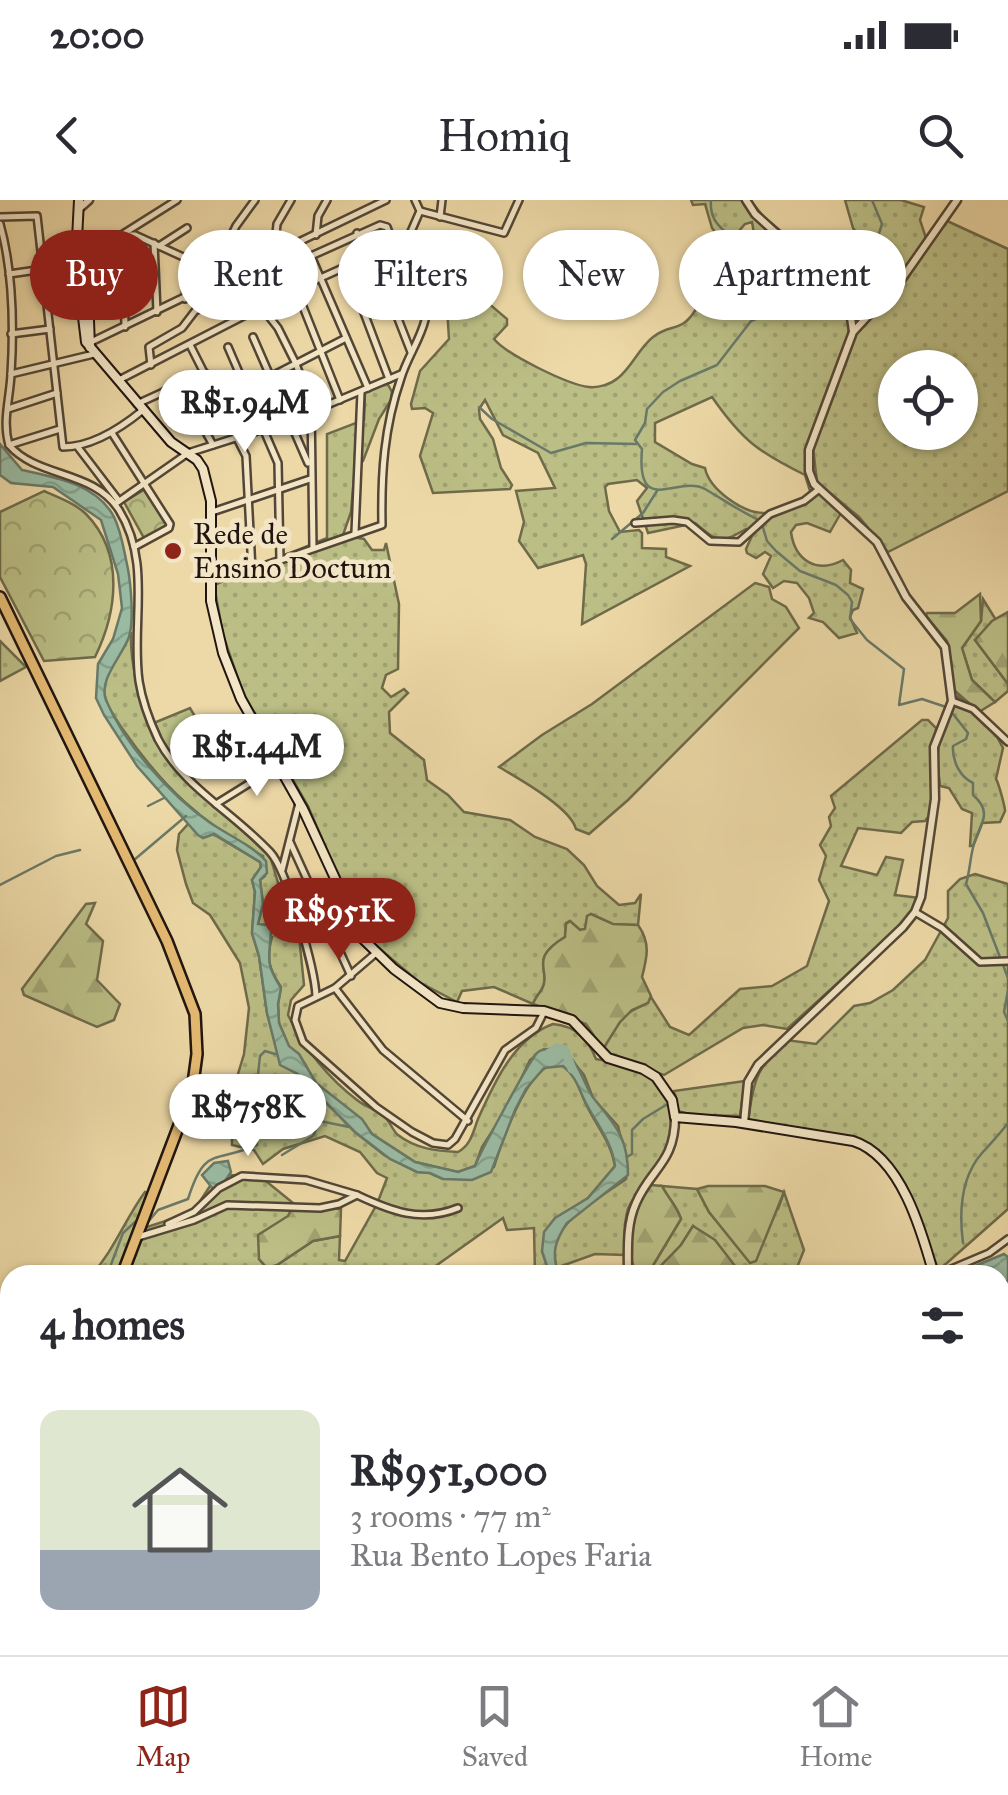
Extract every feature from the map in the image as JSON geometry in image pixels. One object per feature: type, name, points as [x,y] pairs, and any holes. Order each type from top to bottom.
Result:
[{"type":"main road","points":[[79,230],[80,202]]},
{"type":"main road","points":[[85,320],[90,347],[171,442],[203,469],[212,512],[210,581],[216,626],[231,676],[300,802],[356,927],[376,953],[440,1003],[464,1008],[544,1011],[578,1024],[608,1058],[656,1077],[672,1100],[675,1117],[744,1123],[868,1147],[904,1190],[931,1265]]},
{"type":"main road","points":[[0,596],[177,962],[192,1004],[196,1054],[190,1098],[126,1265]]},
{"type":"street","points":[[129,230],[177,200]]},
{"type":"street","points":[[234,230],[255,200]]},
{"type":"street","points":[[275,230],[291,200]]},
{"type":"street","points":[[316,230],[318,216],[328,200]]},
{"type":"street","points":[[318,233],[386,200]]},
{"type":"street","points":[[414,200],[420,211],[504,233],[519,200]]},
{"type":"street","points":[[440,217],[442,200]]},
{"type":"street","points":[[746,200],[773,230]]},
{"type":"street","points":[[906,271],[956,200]]},
{"type":"street","points":[[410,230],[420,211]]},
{"type":"street","points":[[9,445],[9,274],[0,220],[37,216],[39,230]]},
{"type":"street","points":[[158,243],[187,228]]},
{"type":"street","points":[[338,243],[312,255],[364,390],[354,534]]},
{"type":"street","points":[[320,277],[338,269]]},
{"type":"street","points":[[9,274],[30,272]]},
{"type":"street","points":[[49,320],[62,446],[77,446],[112,432],[165,391],[205,373]]},
{"type":"street","points":[[125,320],[125,327]]},
{"type":"street","points":[[11,374],[54,365],[140,320]]},
{"type":"street","points":[[150,365],[150,346],[182,328],[188,320]]},
{"type":"street","points":[[117,381],[237,320]]},
{"type":"street","points":[[271,320],[296,364],[311,412],[313,548]]},
{"type":"street","points":[[309,320],[340,400]]},
{"type":"street","points":[[367,320],[390,379]]},
{"type":"street","points":[[398,320],[412,352]]},
{"type":"street","points":[[190,344],[246,456],[252,570],[382,526],[382,460],[402,374],[426,320]]},
{"type":"street","points":[[852,320],[853,332]]},
{"type":"street","points":[[744,1123],[748,1082],[758,1065],[915,912],[923,888],[935,799],[933,752],[952,701],[943,642],[906,597],[873,537],[818,490],[809,471],[812,438],[853,332],[863,320]]},
{"type":"street","points":[[11,334],[50,328]]},
{"type":"street","points":[[254,338],[310,470]]},
{"type":"street","points":[[218,398],[270,377],[346,338]]},
{"type":"street","points":[[228,346],[277,458],[280,560]]},
{"type":"street","points":[[117,503],[188,453],[265,430],[402,374]]},
{"type":"street","points":[[165,391],[177,405],[189,402],[213,445]]},
{"type":"street","points":[[7,410],[58,393]]},
{"type":"street","points":[[9,445],[60,428]]},
{"type":"street","points":[[112,432],[170,527],[134,547]]},
{"type":"street","points":[[9,445],[36,463],[75,477],[117,503]]},
{"type":"street","points":[[77,446],[117,503],[134,547],[140,584],[138,664],[142,693],[160,742],[179,769],[267,849],[281,873],[313,964],[316,996]]},
{"type":"street","points":[[212,512],[310,479]]},
{"type":"street","points":[[635,523],[682,521],[692,524],[710,541],[739,542],[770,514],[804,501],[818,490]]},
{"type":"street","points":[[952,701],[973,709],[1008,742]]},
{"type":"street","points":[[216,804],[278,765]]},
{"type":"street","points":[[281,873],[300,802]]},
{"type":"street","points":[[290,842],[351,976]]},
{"type":"street","points":[[915,912],[942,928],[976,960],[1005,962]]},
{"type":"street","points":[[376,953],[335,988],[301,1003],[296,1020],[304,1042],[376,1107],[418,1136],[440,1145],[452,1142],[505,1050],[536,1028],[544,1011]]},
{"type":"street","points":[[335,988],[378,1044],[468,1120]]},
{"type":"street","points":[[628,1265],[631,1215],[641,1192],[668,1156],[675,1117]]},
{"type":"street","points":[[155,1231],[194,1212],[219,1188],[242,1176],[318,1182],[414,1216],[438,1216],[458,1208]]},
{"type":"street","points":[[135,1238],[232,1204],[320,1208],[357,1195]]},
{"type":"street","points":[[960,1265],[989,1253],[1008,1239]]},
{"type":"green space","points":[[691,200],[750,200],[779,230],[753,230],[752,222],[740,230],[714,230],[705,204],[693,205]]},
{"type":"green space","points":[[845,200],[901,200],[924,207],[920,220],[926,238],[906,269],[906,230],[853,228]]},
{"type":"green space","points":[[945,220],[1008,249],[1008,491],[888,552],[859,517],[817,482],[813,448],[857,332],[868,320],[906,320],[906,278]]},
{"type":"green space","points":[[503,316],[507,325],[494,339],[501,346],[524,361],[589,387],[615,380],[653,337],[686,322],[848,320],[852,325],[805,451],[816,485],[842,511],[830,532],[807,523],[796,525],[791,532],[797,551],[809,562],[824,566],[843,560],[851,570],[850,583],[863,589],[858,608],[850,617],[857,633],[839,638],[823,622],[809,618],[814,613],[809,598],[797,583],[784,581],[773,588],[763,574],[771,556],[765,552],[756,558],[747,553],[752,536],[746,529],[725,539],[715,538],[695,523],[648,533],[637,501],[647,488],[637,480],[605,487],[609,511],[620,532],[639,530],[642,548],[666,549],[666,557],[690,566],[582,624],[586,564],[583,555],[538,568],[519,541],[524,522],[516,491],[555,488],[538,453],[503,435],[485,400],[479,409],[480,419],[493,439],[501,468],[512,485],[510,489],[433,493],[420,456],[433,413],[425,408],[412,409],[411,404],[420,371],[449,339],[448,320],[503,320]],"holes":[[[712,397],[742,435],[805,475],[812,497],[770,512],[738,505],[720,492],[705,468],[655,442],[655,423]]]},
{"type":"green space","points":[[386,381],[392,392],[391,400],[363,461],[355,467],[351,512],[343,535],[364,539],[372,550],[384,550],[386,543],[399,604],[398,669],[386,675],[382,688],[391,697],[404,689],[408,693],[389,712],[390,733],[424,760],[427,780],[464,812],[510,820],[535,837],[567,849],[584,865],[597,886],[619,905],[635,903],[641,894],[638,925],[613,925],[591,915],[585,929],[580,930],[570,921],[566,923],[565,937],[544,959],[544,982],[533,1004],[494,987],[462,991],[457,1002],[419,982],[373,943],[348,899],[308,806],[243,693],[223,635],[214,585],[327,538],[327,434],[364,420],[365,391]]},
{"type":"green space","points":[[147,488],[168,526],[144,538],[124,502]]},
{"type":"green space","points":[[44,491],[86,514],[107,547],[112,565],[112,603],[95,657],[44,661],[0,577],[0,512]]},
{"type":"green space","points":[[755,583],[769,587],[772,599],[786,607],[799,628],[628,800],[589,834],[576,829],[543,794],[499,767],[592,704]]},
{"type":"green space","points":[[980,594],[981,621],[962,648],[972,680],[995,702],[979,712],[954,690],[947,641],[926,616],[955,613]]},
{"type":"green space","points":[[983,599],[996,620],[975,640],[1008,684],[1008,691],[995,702],[972,680],[962,648],[981,621]]},
{"type":"green space","points":[[1008,612],[1008,684],[975,640],[992,621]]},
{"type":"green space","points":[[131,632],[134,668],[149,725],[190,708],[212,745],[177,770],[270,856],[298,926],[304,985],[291,1000],[288,1015],[301,1039],[336,1082],[381,1114],[405,1140],[427,1148],[458,1152],[462,1149],[507,1063],[527,1040],[553,1024],[580,1035],[596,1059],[644,1072],[658,1082],[670,1104],[669,1142],[659,1165],[628,1209],[624,1255],[595,1254],[556,1265],[554,1249],[559,1234],[585,1208],[626,1179],[628,1169],[618,1126],[593,1098],[584,1075],[565,1052],[544,1049],[530,1060],[475,1166],[458,1172],[415,1162],[372,1134],[361,1119],[316,1083],[299,1054],[289,1047],[279,1023],[281,987],[270,964],[272,937],[258,924],[263,904],[263,856],[202,817],[169,787],[139,751],[108,706],[104,689]]},
{"type":"green space","points":[[0,641],[26,667],[0,681]]},
{"type":"green space","points":[[958,696],[995,725],[1003,748],[996,779],[1005,811],[1000,822],[982,823],[973,846],[972,813],[962,809],[949,788],[940,786],[937,760],[939,744]]},
{"type":"green space","points":[[922,720],[936,728],[932,812],[925,821],[912,822],[901,833],[858,828],[841,866],[877,875],[886,857],[903,860],[895,895],[920,898],[906,921],[787,1029],[763,1025],[743,1028],[664,1075],[618,1060],[603,1049],[621,1019],[651,997],[670,1027],[689,1035],[740,989],[772,986],[807,966],[829,901],[819,880],[826,856],[820,845],[831,826],[829,817],[835,808],[831,796]]},
{"type":"green space","points":[[189,823],[203,837],[213,834],[260,862],[252,880],[252,933],[281,1065],[298,1074],[355,1132],[384,1155],[417,1172],[443,1179],[494,1167],[511,1119],[532,1082],[543,1069],[556,1064],[572,1074],[607,1141],[615,1166],[542,1251],[547,1265],[535,1265],[534,1228],[507,1230],[503,1218],[437,1265],[277,1265],[313,1241],[340,1236],[339,1260],[345,1261],[387,1178],[377,1173],[360,1152],[325,1136],[283,1149],[263,1164],[254,1150],[232,1145],[232,1094],[244,1054],[249,1008],[240,963],[210,915],[193,903],[177,850],[179,834]]},
{"type":"green space","points":[[975,874],[1008,884],[1008,1209],[945,1265],[937,1265],[900,1186],[867,1148],[739,1124],[749,1115],[763,1066],[786,1040],[816,1044],[854,1006],[870,1003],[893,990],[925,960],[948,918],[948,891],[960,879]]},
{"type":"green space","points":[[95,903],[86,924],[103,941],[97,980],[120,1004],[114,1020],[97,1027],[24,995],[22,989],[86,904]]},
{"type":"green space","points":[[591,914],[613,924],[638,925],[646,944],[642,977],[651,996],[648,1003],[632,1010],[620,1022],[603,1049],[586,1024],[533,1004],[544,982],[547,952],[565,937],[566,924],[570,921],[580,930],[585,929]]},
{"type":"green space","points":[[745,1081],[740,1116],[678,1111],[674,1091]]},
{"type":"green space","points":[[230,1175],[261,1177],[293,1203],[259,1259],[264,1265],[129,1265],[144,1228],[193,1212],[210,1186]]},
{"type":"green space","points":[[651,1185],[662,1186],[681,1219],[653,1265],[633,1265],[630,1254],[631,1229]]},
{"type":"green space","points":[[662,1186],[697,1189],[709,1212],[727,1233],[778,1209],[784,1192],[804,1250],[798,1265],[732,1265],[693,1226],[662,1265],[653,1265],[681,1219]]},
{"type":"green space","points":[[765,1186],[784,1192],[756,1261],[750,1263],[709,1212],[697,1189]]},
{"type":"green space","points":[[145,1192],[149,1193],[121,1265],[99,1265],[106,1256]]},
{"type":"green space","points":[[293,1206],[341,1209],[340,1236],[313,1241],[277,1265],[264,1265],[259,1259],[258,1235],[288,1216]]},
{"type":"green space","points":[[693,1226],[715,1240],[734,1265],[662,1265]]},
{"type":"water","points":[[0,444],[22,470],[86,489],[114,517],[128,569],[131,622],[129,637],[105,684],[106,700],[125,734],[164,783],[194,811],[266,861],[267,873],[260,880],[263,904],[258,924],[267,925],[271,931],[269,961],[281,988],[279,1023],[289,1046],[299,1054],[316,1083],[362,1119],[372,1134],[415,1162],[458,1172],[475,1166],[538,1052],[561,1051],[576,1065],[591,1095],[619,1133],[626,1151],[628,1175],[567,1223],[556,1248],[556,1265],[547,1265],[542,1251],[544,1232],[555,1218],[588,1198],[615,1166],[608,1142],[572,1075],[563,1066],[544,1068],[515,1110],[491,1172],[472,1180],[443,1179],[390,1159],[355,1132],[298,1074],[280,1065],[252,933],[252,880],[260,862],[214,834],[203,838],[198,835],[137,766],[96,698],[98,664],[113,639],[122,608],[118,574],[101,520],[53,487],[11,483],[0,475]]},
{"type":"water","points":[[228,1161],[231,1172],[223,1184],[213,1189],[202,1175],[214,1163]]},
{"type":"water","points":[[1004,1254],[1008,1257],[1008,1265],[977,1265]]},
{"type":"waterway","points":[[711,200],[713,216],[724,230]]},
{"type":"waterway","points":[[872,200],[882,224],[880,230]]},
{"type":"waterway","points":[[753,320],[717,365],[680,381],[647,409],[645,423],[635,440],[642,449],[646,483],[661,490],[683,486],[705,489],[761,521],[767,541],[776,551],[800,571],[836,585],[848,595],[852,602],[850,619],[867,640],[904,669],[899,705],[922,699],[946,707]]},
{"type":"waterway","points":[[479,407],[492,419],[551,453],[586,443],[636,444]]},
{"type":"waterway","points":[[612,539],[643,513],[657,491]]},
{"type":"waterway","points":[[953,714],[968,733],[966,739],[953,746],[955,763],[973,783],[973,795],[984,813],[966,884],[983,913],[1008,978]]},
{"type":"waterway","points":[[148,806],[164,798]]},
{"type":"waterway","points":[[134,860],[186,816]]},
{"type":"waterway","points":[[0,885],[56,856],[80,850]]},
{"type":"waterway","points":[[1008,990],[1004,1012],[1008,1021]]},
{"type":"waterway","points":[[548,1054],[557,1048],[565,1050],[572,1069]]},
{"type":"waterway","points":[[148,1222],[158,1210],[188,1199],[206,1163],[257,1145],[255,1103],[260,1056],[265,1051],[275,1054]]},
{"type":"waterway","points":[[627,1157],[632,1154],[632,1130],[666,1105]]},
{"type":"waterway","points":[[282,1155],[313,1136],[320,1121],[349,1127]]},
{"type":"waterway","points":[[963,1243],[961,1207],[969,1173],[1008,1123]]},
{"type":"waterway","points":[[111,1265],[123,1233],[135,1222]]},
{"type":"place","name":"Rede de Ensino Doctum","points":[[173,551]]}]
